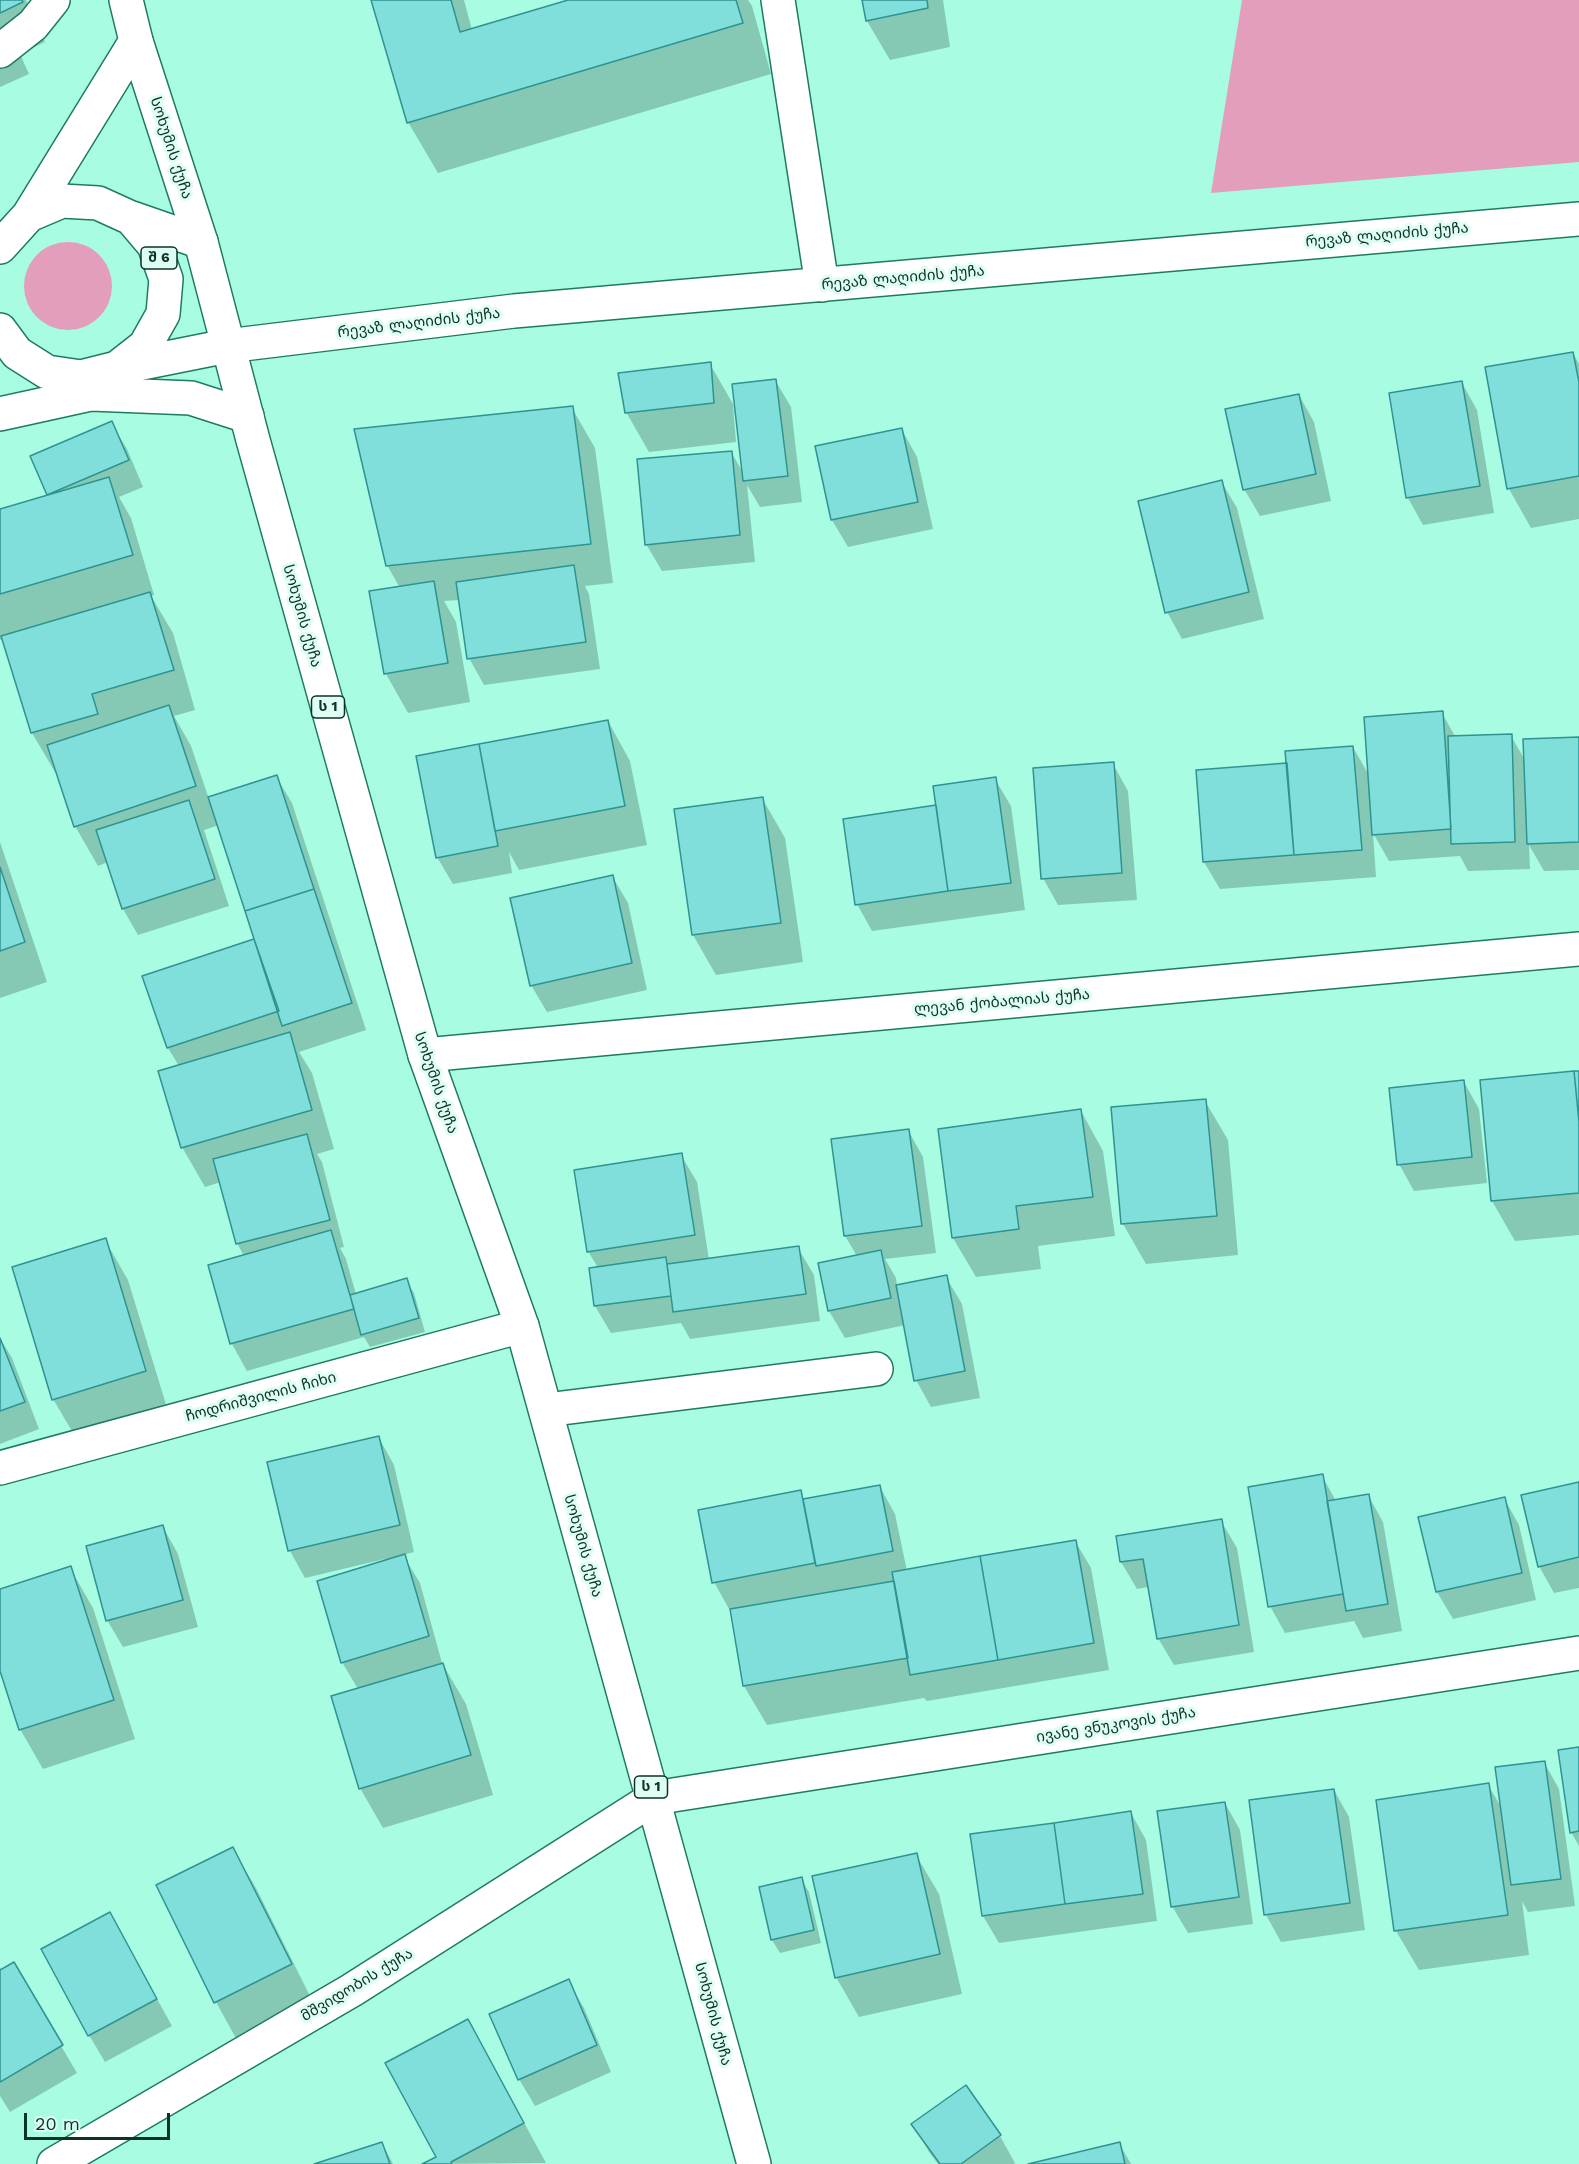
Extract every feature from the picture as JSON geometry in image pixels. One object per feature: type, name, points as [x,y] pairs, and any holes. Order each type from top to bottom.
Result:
[{"type":"main road","points":[[0,51],[33,25],[53,0]]},
{"type":"main road","name":"სოხუმის ქუჩა","points":[[126,0],[136,41],[201,242],[227,346],[425,1055],[522,1326],[754,2164]]},
{"type":"main road","points":[[778,0],[822,285]]},
{"type":"main road","name":"შ 6","points":[[0,247],[29,215],[136,41]]},
{"type":"main road","name":"შ 6","points":[[29,215],[62,201],[98,203],[131,218],[201,242]]},
{"type":"main road","name":"შ 6","points":[[117,368],[146,346],[163,314],[166,279],[154,245],[131,218]]},
{"type":"main road","name":"რევაზ ლაღიძის ქუჩა","points":[[227,346],[514,311],[1579,219]]},
{"type":"main road","name":"შ 6","points":[[0,330],[17,353],[47,372],[81,377]]},
{"type":"main road","name":"შ 6","points":[[0,413],[81,377],[227,346]]},
{"type":"main road","name":"შ 6","points":[[0,413],[91,394],[192,398],[247,416]]},
{"type":"main road","name":"ლევან ქობალიას ქუჩა","points":[[425,1055],[1579,949]]},
{"type":"main road","name":"ჩოდრიშვილის ჩიხი","points":[[0,1468],[522,1326]]},
{"type":"main road","points":[[546,1410],[876,1369]]},
{"type":"main road","name":"ივანე ვნუკოვის ქუჩა","points":[[654,1798],[1579,1653]]},
{"type":"main road","name":"მშვიდობის ქუჩა","points":[[54,2164],[352,1990],[654,1798]]},
{"type":"shaded area","points":[[1242,0],[1579,0],[1579,162],[1211,193]]},
{"type":"shaded area","points":[[59,242],[77,242],[93,249],[105,261],[112,277],[112,295],[105,311],[93,323],[77,330],[59,330],[43,323],[31,311],[24,295],[24,277],[31,261],[43,249]]},
{"type":"building","points":[[0,0],[22,0],[23,2],[0,13]]},
{"type":"building","points":[[371,0],[451,0],[460,32],[568,0],[736,0],[743,23],[407,123]]},
{"type":"building","points":[[862,0],[927,0],[928,8],[866,21]]},
{"type":"building","points":[[1573,352],[1579,382],[1579,476],[1507,489],[1485,367]]},
{"type":"building","points":[[711,362],[714,403],[625,413],[618,373]]},
{"type":"building","points":[[776,379],[788,476],[743,481],[732,384]]},
{"type":"building","points":[[1462,381],[1480,486],[1406,498],[1389,393]]},
{"type":"building","points":[[1299,394],[1316,474],[1243,490],[1225,409]]},
{"type":"building","points":[[573,406],[591,544],[386,566],[354,429]]},
{"type":"building","points":[[112,421],[129,460],[47,495],[30,456]]},
{"type":"building","points":[[902,428],[918,502],[831,520],[815,446]]},
{"type":"building","points":[[732,451],[740,535],[645,545],[637,459]]},
{"type":"building","points":[[109,477],[133,555],[0,594],[0,509]]},
{"type":"building","points":[[1222,480],[1249,592],[1165,613],[1138,501]]},
{"type":"building","points":[[574,565],[586,642],[467,659],[456,582]]},
{"type":"building","points":[[434,581],[448,663],[384,674],[369,591]]},
{"type":"building","points":[[150,592],[174,670],[92,694],[98,714],[31,733],[1,636]]},
{"type":"building","points":[[169,705],[196,786],[74,827],[47,745]]},
{"type":"building","points":[[1443,711],[1451,829],[1372,835],[1364,717]]},
{"type":"building","points":[[608,720],[625,806],[495,831],[479,744]]},
{"type":"building","points":[[1512,734],[1515,842],[1451,844],[1448,736]]},
{"type":"building","points":[[1579,737],[1579,842],[1527,844],[1523,739]]},
{"type":"building","points":[[479,744],[498,846],[436,858],[416,756]]},
{"type":"building","points":[[1353,746],[1362,850],[1294,855],[1285,751]]},
{"type":"building","points":[[1114,762],[1122,873],[1041,879],[1033,768]]},
{"type":"building","points":[[1287,763],[1294,855],[1203,862],[1196,770]]},
{"type":"building","points":[[277,775],[314,889],[245,911],[208,797]]},
{"type":"building","points":[[996,777],[1011,883],[948,891],[933,786]]},
{"type":"building","points":[[763,797],[781,923],[692,935],[674,809]]},
{"type":"building","points":[[189,800],[215,879],[122,909],[96,830]]},
{"type":"building","points":[[936,805],[948,891],[855,905],[843,819]]},
{"type":"building","points":[[0,867],[25,942],[0,951]]},
{"type":"building","points":[[613,875],[632,963],[530,986],[510,898]]},
{"type":"building","points":[[314,889],[352,1003],[282,1026],[245,911]]},
{"type":"building","points":[[254,939],[279,1011],[167,1048],[142,976]]},
{"type":"building","points":[[290,1032],[312,1110],[181,1148],[158,1071]]},
{"type":"building","points":[[1574,1071],[1579,1122],[1579,1193],[1491,1201],[1480,1080]]},
{"type":"building","points":[[1574,1071],[1579,1071],[1579,1122]]},
{"type":"building","points":[[1464,1080],[1472,1157],[1397,1165],[1389,1088]]},
{"type":"building","points":[[1206,1099],[1217,1216],[1121,1224],[1111,1107]]},
{"type":"building","points":[[1081,1109],[1093,1197],[1016,1206],[1019,1229],[952,1238],[938,1129]]},
{"type":"building","points":[[909,1129],[922,1226],[844,1236],[831,1139]]},
{"type":"building","points":[[307,1134],[330,1220],[236,1244],[213,1159]]},
{"type":"building","points":[[682,1153],[695,1235],[587,1252],[574,1170]]},
{"type":"building","points":[[331,1230],[354,1309],[230,1344],[208,1265]]},
{"type":"building","points":[[106,1238],[146,1371],[52,1400],[12,1267]]},
{"type":"building","points":[[799,1246],[806,1294],[673,1312],[667,1264]]},
{"type":"building","points":[[881,1250],[891,1298],[828,1311],[818,1263]]},
{"type":"building","points":[[666,1257],[671,1296],[594,1306],[589,1268]]},
{"type":"building","points":[[947,1275],[965,1371],[914,1381],[896,1285]]},
{"type":"building","points":[[407,1278],[419,1318],[361,1335],[350,1295]]},
{"type":"building","points":[[0,1338],[25,1402],[0,1411]]},
{"type":"building","points":[[379,1436],[400,1525],[288,1551],[267,1462]]},
{"type":"building","points":[[1323,1474],[1343,1594],[1268,1607],[1248,1487]]},
{"type":"building","points":[[1579,1482],[1579,1557],[1538,1567],[1521,1495]]},
{"type":"building","points":[[880,1485],[893,1551],[816,1566],[803,1499]]},
{"type":"building","points":[[801,1490],[815,1563],[712,1583],[698,1510]]},
{"type":"building","points":[[1369,1494],[1388,1604],[1346,1611],[1327,1501]]},
{"type":"building","points":[[1505,1497],[1522,1573],[1436,1592],[1418,1517]]},
{"type":"building","points":[[1222,1519],[1239,1625],[1157,1639],[1143,1559],[1120,1562],[1116,1536]]},
{"type":"building","points":[[163,1525],[183,1600],[106,1621],[86,1546]]},
{"type":"building","points":[[1076,1540],[1094,1643],[998,1660],[980,1556]]},
{"type":"building","points":[[405,1554],[429,1636],[341,1663],[317,1581]]},
{"type":"building","points":[[980,1556],[998,1660],[910,1675],[892,1572]]},
{"type":"building","points":[[71,1566],[114,1700],[19,1730],[0,1671],[0,1589]]},
{"type":"building","points":[[894,1581],[908,1658],[743,1686],[730,1609]]},
{"type":"building","points":[[443,1663],[471,1755],[359,1789],[331,1696]]},
{"type":"building","points":[[1579,1747],[1579,1831],[1570,1833],[1558,1750]]},
{"type":"building","points":[[1545,1761],[1561,1879],[1511,1885],[1495,1767]]},
{"type":"building","points":[[1489,1783],[1508,1915],[1394,1931],[1376,1800]]},
{"type":"building","points":[[1334,1789],[1350,1903],[1264,1915],[1249,1800]]},
{"type":"building","points":[[1225,1802],[1239,1897],[1171,1907],[1157,1811]]},
{"type":"building","points":[[1131,1811],[1143,1894],[1065,1904],[1054,1823]]},
{"type":"building","points":[[1054,1823],[1065,1904],[982,1916],[970,1834]]},
{"type":"building","points":[[233,1847],[292,1964],[214,2003],[156,1885]]},
{"type":"building","points":[[917,1853],[940,1954],[835,1978],[812,1876]]},
{"type":"building","points":[[802,1877],[814,1930],[771,1940],[759,1887]]},
{"type":"building","points":[[110,1912],[157,1999],[88,2036],[41,1949]]},
{"type":"building","points":[[14,1962],[63,2045],[0,2082],[0,1970]]},
{"type":"building","points":[[569,1979],[597,2045],[518,2080],[489,2014]]},
{"type":"building","points":[[468,2019],[524,2123],[451,2162],[452,2164],[422,2164],[436,2157],[385,2063]]},
{"type":"building","points":[[966,2085],[1001,2135],[961,2164],[940,2164],[911,2124]]},
{"type":"building","points":[[382,2142],[390,2164],[314,2164]]},
{"type":"building","points":[[1120,2142],[1125,2164],[1028,2164]]}]
